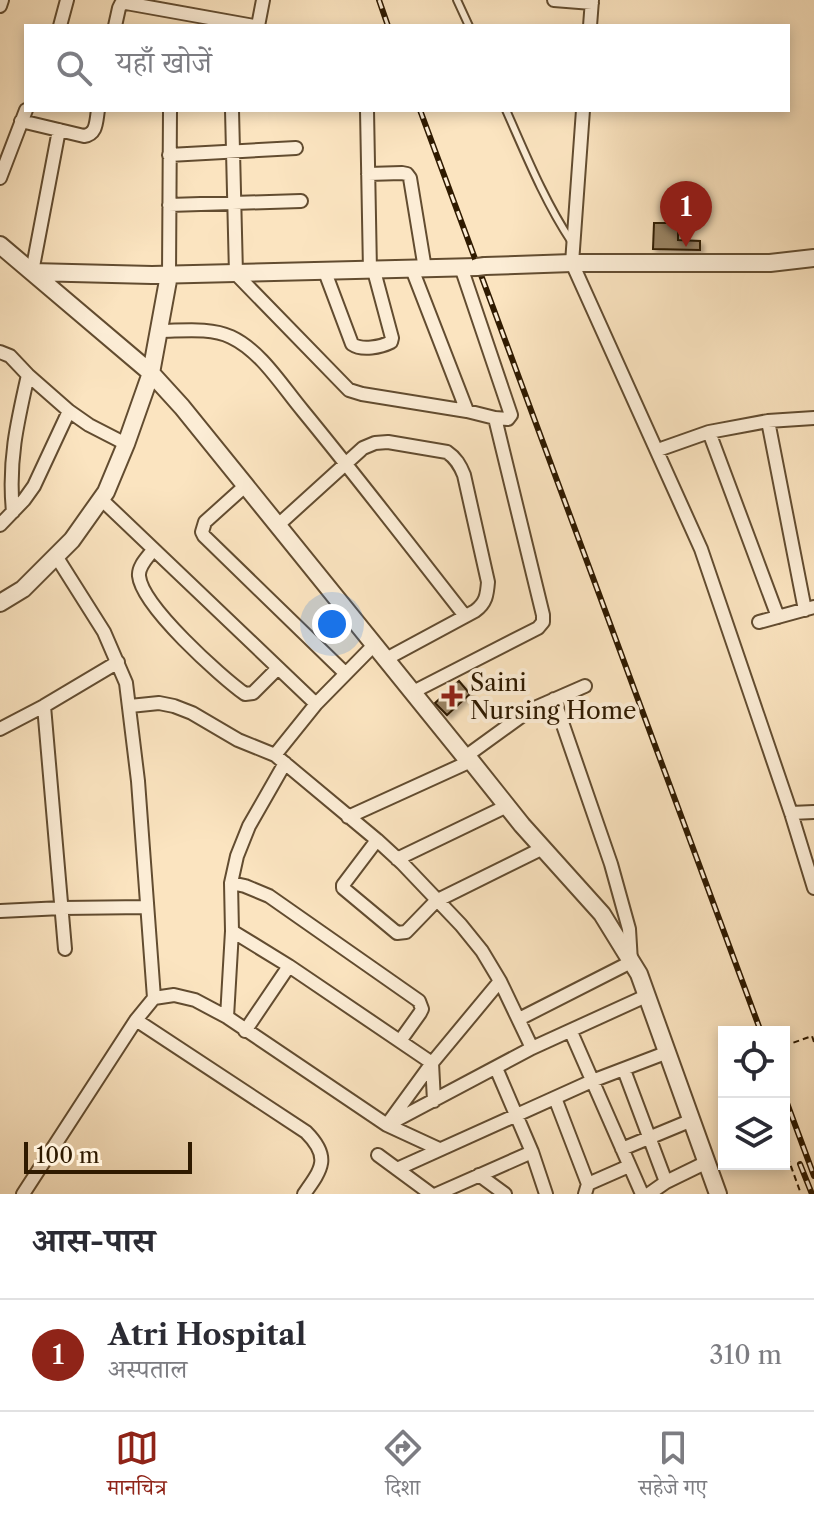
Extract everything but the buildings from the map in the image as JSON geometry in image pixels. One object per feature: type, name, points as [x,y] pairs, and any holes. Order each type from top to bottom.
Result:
[{"type":"street","points":[[0,6],[2,0]]},
{"type":"street","points":[[61,24],[67,0]]},
{"type":"street","points":[[257,24],[263,0]]},
{"type":"street","points":[[554,0],[592,2],[590,24]]},
{"type":"street","points":[[115,24],[121,4],[126,3],[245,24]]},
{"type":"street","points":[[0,178],[24,115],[59,130],[84,136],[91,135],[94,130],[98,112]]},
{"type":"street","points":[[2,598],[23,589],[72,540],[106,492],[151,373],[169,275],[170,112]]},
{"type":"street","points":[[232,112],[236,274],[349,390],[508,419],[511,415],[461,267]]},
{"type":"street","points":[[325,272],[352,344],[362,348],[391,342],[372,271],[367,112]]},
{"type":"street","points":[[583,112],[572,263],[701,549],[814,888]]},
{"type":"street","points":[[32,272],[59,130]]},
{"type":"street","points":[[169,155],[296,148]]},
{"type":"street","points":[[368,174],[402,173],[410,178],[418,269],[467,411]]},
{"type":"street","points":[[169,205],[301,201]]},
{"type":"street","points":[[0,245],[151,373],[182,407],[468,759],[602,914],[639,974],[718,1194]]},
{"type":"street","points":[[32,272],[236,274],[572,263],[770,263],[814,258]]},
{"type":"street","points":[[159,331],[208,331],[230,336],[249,348],[347,464],[465,616]]},
{"type":"street","points":[[0,352],[10,356],[69,411],[126,444]]},
{"type":"street","points":[[13,512],[10,485],[12,455],[28,375]]},
{"type":"street","points":[[0,525],[34,486],[69,411]]},
{"type":"street","points":[[413,692],[538,628],[543,622],[495,418]]},
{"type":"street","points":[[658,450],[709,432],[768,421],[814,418]]},
{"type":"street","points":[[759,622],[809,609],[768,421]]},
{"type":"street","points":[[709,432],[778,617]]},
{"type":"street","points":[[277,526],[363,448],[375,443],[388,442],[447,452],[461,465],[488,582],[487,595],[482,606],[386,659]]},
{"type":"street","points":[[245,486],[205,522],[204,536],[345,673]]},
{"type":"street","points":[[101,499],[316,704]]},
{"type":"street","points":[[153,550],[140,569],[139,579],[162,617],[179,634],[245,694],[253,693],[278,668]]},
{"type":"street","points":[[56,556],[104,632],[126,683],[138,781],[154,998]]},
{"type":"street","points":[[227,1017],[232,931],[231,883],[237,856],[280,759],[316,704],[374,645]]},
{"type":"street","points":[[0,729],[118,662]]},
{"type":"street","points":[[348,817],[468,759],[530,710],[585,686]]},
{"type":"street","points":[[554,699],[615,876],[629,929],[631,962]]},
{"type":"street","points":[[130,706],[159,703],[174,706],[280,759],[377,840],[461,925],[482,951],[532,1048]]},
{"type":"street","points":[[44,706],[65,949]]},
{"type":"street","points":[[397,859],[507,806]]},
{"type":"street","points":[[791,813],[814,812]]},
{"type":"street","points":[[377,840],[343,885],[345,891],[402,934],[436,901],[543,848]]},
{"type":"street","points":[[231,883],[269,896],[419,1001],[422,1009],[400,1041]]},
{"type":"street","points":[[0,911],[147,907]]},
{"type":"street","points":[[232,931],[432,1063]]},
{"type":"street","points":[[519,1019],[631,962]]},
{"type":"street","points":[[245,1031],[289,966]]},
{"type":"street","points":[[387,1125],[432,1063],[500,981]]},
{"type":"street","points":[[23,1194],[136,1020],[154,998],[174,995],[195,1000],[227,1017],[387,1125],[439,1149]]},
{"type":"street","points":[[387,1125],[532,1048],[646,996]]},
{"type":"street","points":[[136,1020],[306,1132],[316,1143],[322,1158],[320,1172],[304,1194]]},
{"type":"street","points":[[571,1032],[642,1194]]},
{"type":"street","points":[[397,1169],[592,1081],[668,1052]]},
{"type":"street","points":[[432,1063],[434,1101]]},
{"type":"street","points":[[496,1068],[532,1152],[546,1194]]},
{"type":"street","points":[[624,1070],[666,1182]]},
{"type":"street","points":[[555,1098],[587,1189],[629,1166]]},
{"type":"street","points":[[622,1149],[692,1120]]},
{"type":"street","points":[[437,1194],[532,1152]]},
{"type":"street","points":[[378,1155],[431,1194]]},
{"type":"street","points":[[649,1194],[707,1162]]},
{"type":"street","points":[[479,1175],[505,1194]]},
{"type":"lane","points":[[457,0],[468,24]]},
{"type":"lane","points":[[507,112],[539,186],[573,244]]},
{"type":"path","points":[[790,1044],[812,1036],[814,1042]]},
{"type":"path","points":[[790,1164],[801,1194]]},
{"type":"railway","points":[[379,0],[387,24]]},
{"type":"railway","points":[[421,112],[759,1026]]},
{"type":"railway","points":[[785,1098],[814,1176]]},
{"type":"railway","points":[[800,1164],[812,1194]]},
{"type":"place","name":"Atri Hospital","points":[[686,247]]},
{"type":"place","name":"Saini Nursing Home","points":[[452,696]]}]
